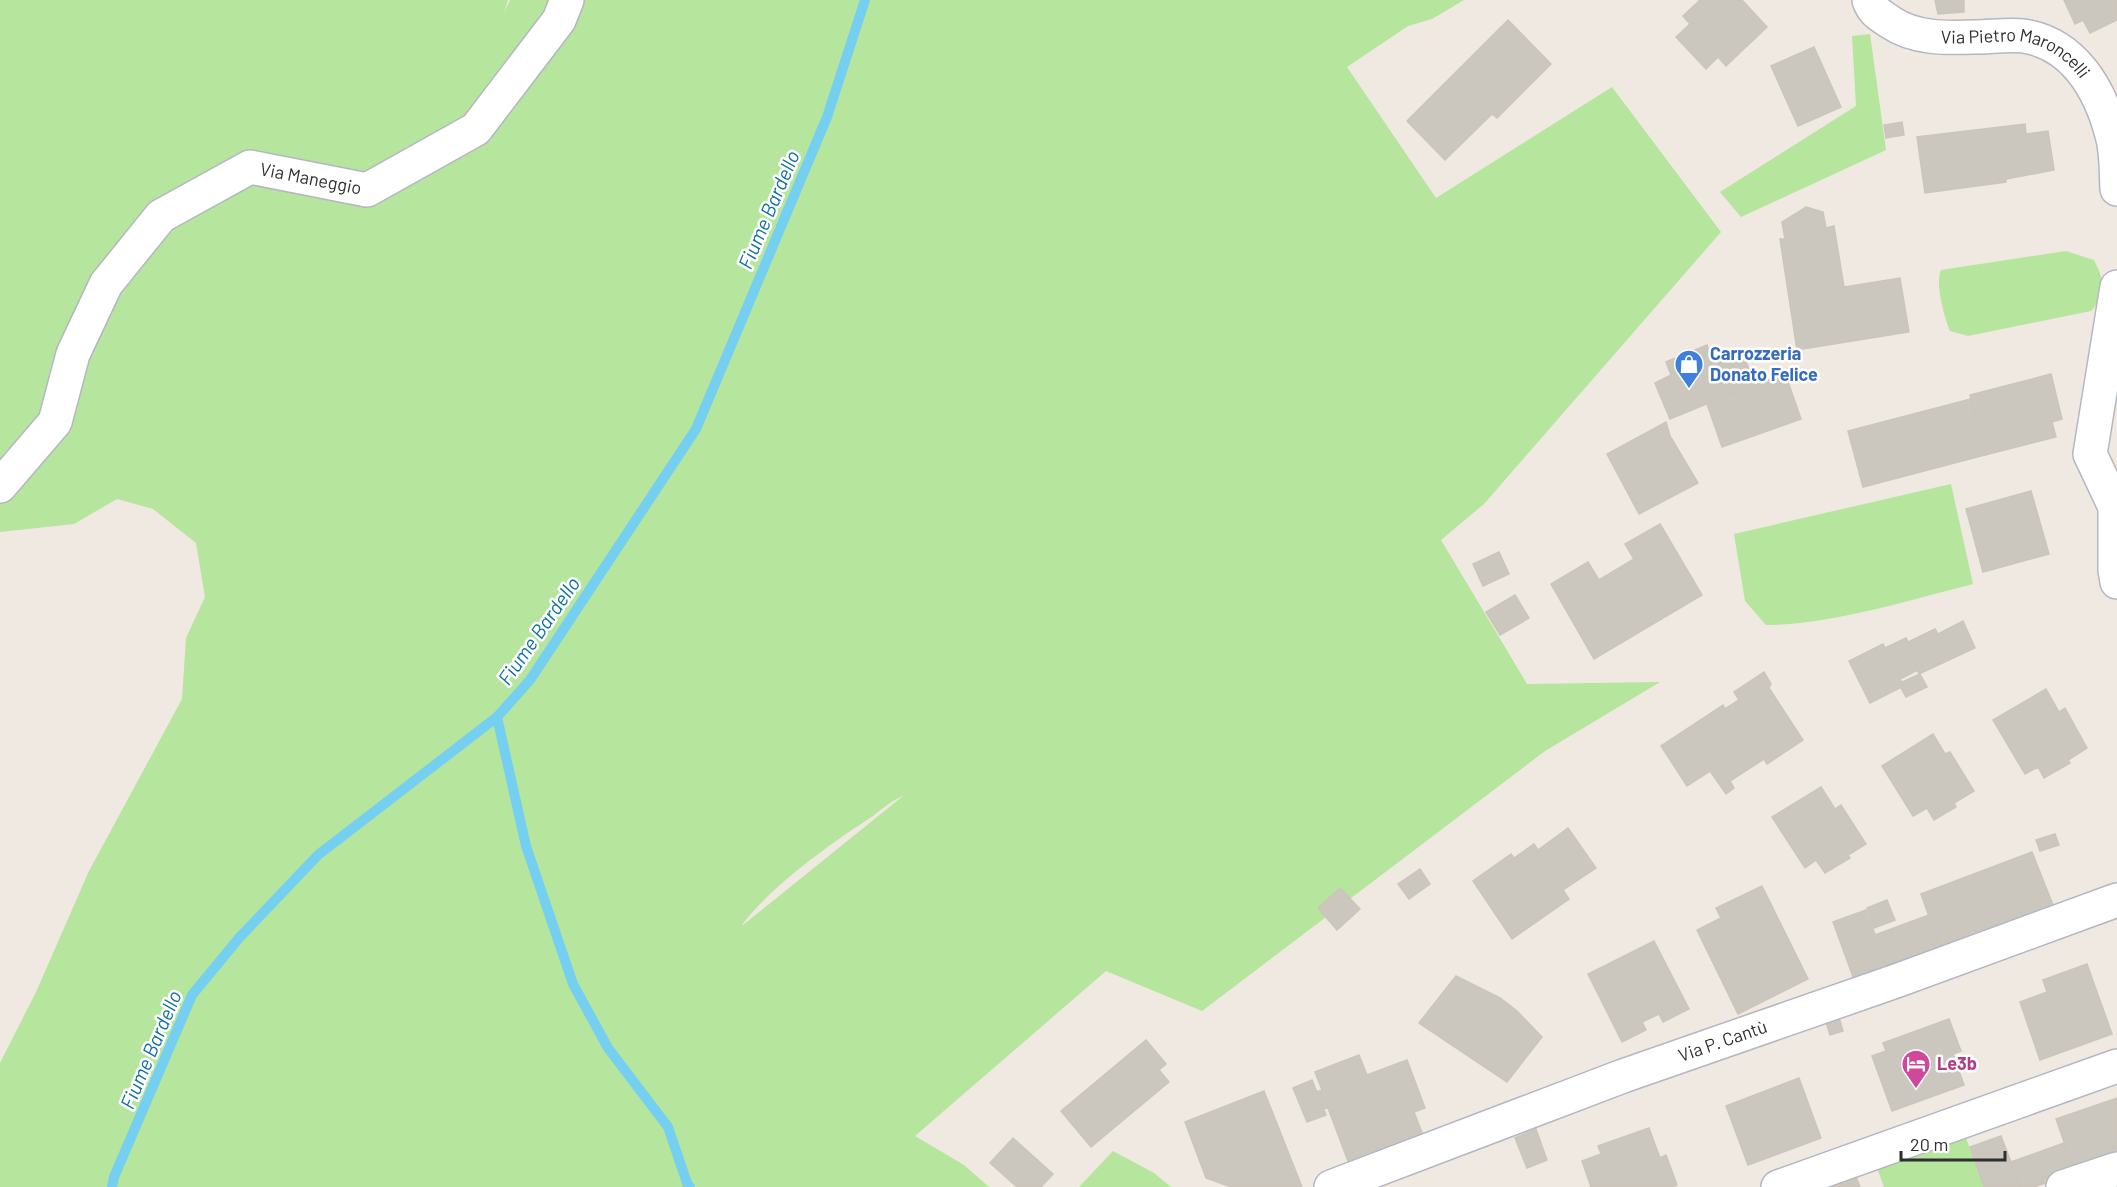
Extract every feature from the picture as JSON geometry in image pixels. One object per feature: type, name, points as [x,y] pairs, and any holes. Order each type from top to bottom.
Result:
[{"type":"street","name":"Via Maneggio","points":[[0,486],[54,422],[73,354],[106,284],[161,216],[250,167],[366,190],[476,129],[559,20],[567,0]]},
{"type":"street","name":"Via Pietro Maroncelli","points":[[1869,0],[1873,10],[1896,26],[1935,38],[2023,36],[2048,43],[2070,56],[2089,79],[2103,108],[2113,137],[2117,189]]},
{"type":"street","points":[[2117,287],[2090,454],[2116,502],[2117,582]]},
{"type":"street","name":"Via P. Cantù","points":[[1330,1187],[1623,1076],[1896,981],[2117,900]]},
{"type":"street","points":[[1778,1187],[2117,1066]]},
{"type":"street","points":[[2063,1187],[2117,1169]]},
{"type":"green space","points":[[0,0],[508,0],[504,13],[510,0],[1464,0],[1432,19],[1408,26],[1347,67],[1436,198],[1612,87],[1721,232],[1484,504],[1441,540],[1527,684],[1660,682],[1545,751],[1202,1011],[1106,971],[915,1136],[964,1165],[989,1187],[0,1187],[0,1063],[36,992],[89,871],[182,699],[186,638],[205,597],[196,543],[153,509],[117,499],[74,524],[0,532]],"holes":[[[903,796],[743,925],[754,910],[785,880],[888,804]]]},
{"type":"green space","points":[[1870,34],[1886,150],[1741,217],[1720,192],[1856,106],[1852,36]]},
{"type":"green space","points":[[2066,251],[2094,260],[2097,267],[2103,286],[2100,298],[2091,311],[1968,336],[1950,331],[1940,291],[1941,270]]},
{"type":"green space","points":[[1951,484],[1973,584],[1843,616],[1791,624],[1766,625],[1745,601],[1734,534]]},
{"type":"green space","points":[[1962,1127],[1984,1187],[1884,1187],[1874,1160]]},
{"type":"green space","points":[[1113,1151],[1154,1173],[1171,1187],[1079,1187]]},
{"type":"building","points":[[1700,0],[1742,0],[1767,27],[1726,66],[1718,57],[1706,69],[1676,37],[1690,24],[1683,16]]},
{"type":"building","points":[[1935,0],[1964,0],[1964,12],[1938,14]]},
{"type":"building","points":[[2064,0],[2117,0],[2117,20],[2090,33],[2083,20],[2075,24]]},
{"type":"building","points":[[1508,20],[1551,64],[1497,118],[1492,114],[1445,160],[1407,121]]},
{"type":"building","points":[[1814,47],[1841,107],[1798,126],[1771,66]]},
{"type":"building","points":[[1902,122],[1904,135],[1886,138],[1884,125]]},
{"type":"building","points":[[2025,124],[2026,134],[2048,131],[2054,170],[2006,179],[2006,182],[1925,193],[1917,137]]},
{"type":"building","points":[[1806,207],[1823,212],[1826,228],[1834,226],[1844,287],[1900,278],[1909,332],[1797,350],[1780,239],[1785,239],[1782,222]]},
{"type":"building","points":[[1707,345],[1713,361],[1741,349],[1755,384],[1670,419],[1655,383],[1671,375],[1666,362]]},
{"type":"building","points":[[1785,373],[1801,419],[1722,447],[1707,404]]},
{"type":"building","points":[[2051,374],[2062,419],[2052,422],[2056,437],[1985,455],[1970,395]]},
{"type":"building","points":[[1971,399],[1985,455],[1863,487],[1848,431]]},
{"type":"building","points":[[1666,422],[1670,436],[1698,483],[1639,514],[1607,454]]},
{"type":"building","points":[[2031,491],[2049,554],[1983,572],[1966,509]]},
{"type":"building","points":[[1660,524],[1702,595],[1594,659],[1551,584],[1588,562],[1599,580],[1634,559],[1625,544]]},
{"type":"building","points":[[1499,552],[1509,574],[1483,586],[1473,564]]},
{"type":"building","points":[[1515,595],[1529,618],[1500,635],[1486,612]]},
{"type":"building","points":[[1963,621],[1975,648],[1919,674],[1907,647],[1910,646],[1908,642],[1935,629],[1938,634]]},
{"type":"building","points":[[1906,638],[1910,646],[1907,647],[1918,670],[1900,679],[1904,686],[1870,703],[1849,661],[1883,644],[1885,648]]},
{"type":"building","points":[[1764,672],[1771,684],[1769,688],[1803,740],[1767,764],[1764,759],[1730,781],[1734,788],[1726,794],[1710,771],[1687,786],[1661,746],[1723,705],[1725,709],[1739,700],[1734,692]]},
{"type":"building","points":[[1920,674],[1927,687],[1906,697],[1901,688],[1904,686],[1902,682]]},
{"type":"building","points":[[2046,689],[2059,712],[2065,708],[2087,748],[2068,760],[2070,763],[2044,778],[2038,767],[2025,774],[1993,720]]},
{"type":"building","points":[[1933,734],[1945,754],[1950,752],[1974,791],[1954,803],[1956,807],[1934,820],[1927,808],[1913,816],[1882,766]]},
{"type":"building","points":[[1821,787],[1835,809],[1841,805],[1866,844],[1848,855],[1850,858],[1825,873],[1816,860],[1805,868],[1772,817]]},
{"type":"building","points":[[1568,828],[1596,868],[1563,890],[1569,899],[1512,939],[1473,881],[1511,854],[1514,858],[1534,844],[1538,850]]},
{"type":"building","points":[[2055,834],[2059,845],[2040,851],[2036,840]]},
{"type":"building","points":[[2032,852],[2055,910],[1942,953],[1921,894]]},
{"type":"building","points":[[1420,869],[1430,884],[1409,899],[1398,884]]},
{"type":"building","points":[[1762,886],[1808,979],[1738,1014],[1697,930],[1721,918],[1716,908]]},
{"type":"building","points":[[1340,888],[1360,909],[1337,930],[1318,908]]},
{"type":"building","points":[[1887,900],[1895,920],[1874,928],[1867,908]]},
{"type":"building","points":[[1866,910],[1889,973],[1856,985],[1833,922]]},
{"type":"building","points":[[1929,915],[1942,953],[1891,977],[1875,935]]},
{"type":"building","points":[[1654,941],[1689,1009],[1663,1022],[1659,1014],[1642,1022],[1646,1030],[1622,1042],[1588,974]]},
{"type":"building","points":[[2087,964],[2112,1034],[2040,1060],[2020,1002],[2047,992],[2043,980]]},
{"type":"building","points":[[1456,976],[1500,998],[1517,1011],[1542,1037],[1507,1082],[1419,1023]]},
{"type":"building","points":[[1837,1011],[1843,1031],[1830,1035],[1824,1015]]},
{"type":"building","points":[[1949,1019],[1961,1051],[1953,1054],[1964,1085],[1892,1111],[1872,1056],[1886,1051],[1883,1043]]},
{"type":"building","points":[[1146,1040],[1166,1064],[1159,1070],[1169,1082],[1091,1147],[1061,1111]]},
{"type":"building","points":[[1359,1055],[1367,1075],[1407,1060],[1425,1108],[1414,1112],[1423,1135],[1351,1169],[1328,1108],[1323,1109],[1316,1092],[1322,1090],[1315,1072]]},
{"type":"building","points":[[1799,1078],[1821,1138],[1748,1165],[1726,1106]]},
{"type":"building","points":[[1312,1080],[1326,1115],[1307,1122],[1293,1088]]},
{"type":"building","points":[[1264,1091],[1302,1187],[1231,1187],[1206,1178],[1185,1122]]},
{"type":"building","points":[[2117,1098],[2117,1161],[2075,1173],[2056,1119]]},
{"type":"building","points":[[1649,1128],[1660,1158],[1666,1155],[1677,1185],[1673,1187],[1591,1187],[1582,1161],[1601,1154],[1598,1146]]},
{"type":"building","points":[[1536,1129],[1547,1160],[1527,1168],[1515,1138]]},
{"type":"building","points":[[2001,1136],[2020,1187],[1984,1187],[1970,1147]]},
{"type":"building","points":[[1013,1138],[1053,1174],[1041,1187],[1017,1187],[990,1163]]},
{"type":"building","points":[[2064,1143],[2075,1173],[2034,1187],[2020,1187],[2011,1162]]},
{"type":"building","points":[[1856,1177],[1860,1187],[1827,1187]]},
{"type":"waterway","name":"Fiume Bardello","points":[[112,1187],[114,1177],[192,995],[239,938],[318,855],[497,717],[530,680],[696,429],[827,117],[865,0]]},
{"type":"waterway","points":[[497,717],[526,846],[573,984],[608,1048],[668,1127],[690,1187]]},
{"type":"place","name":"Carrozzeria Donato Felice","points":[[1689,390]]},
{"type":"place","name":"Le3b","points":[[1916,1090]]}]
